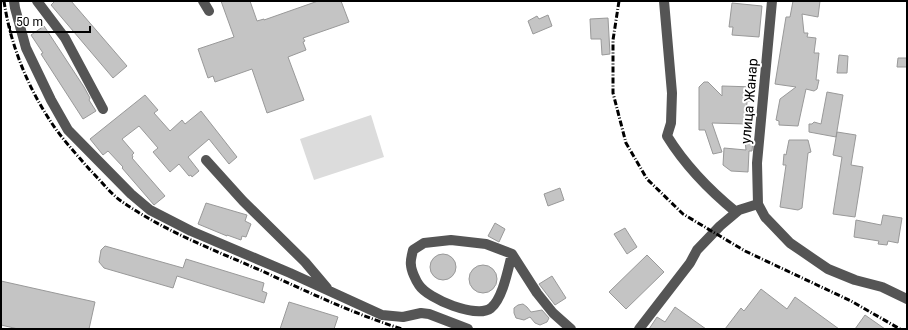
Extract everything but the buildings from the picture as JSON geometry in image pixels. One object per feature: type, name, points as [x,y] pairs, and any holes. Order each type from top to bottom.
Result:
[{"type":"street","points":[[14,1],[26,48],[51,100],[68,130],[131,194],[150,210],[191,232],[382,315],[403,317],[421,313],[429,314],[468,329]]},
{"type":"street","points":[[36,1],[65,38],[103,109]]},
{"type":"street","points":[[203,1],[209,11]]},
{"type":"street","points":[[664,1],[672,93],[671,123],[666,136],[678,154],[711,191],[736,212]]},
{"type":"street","name":"улица Жанар","points":[[758,204],[757,163],[772,1]]},
{"type":"street","points":[[206,160],[242,201],[304,262],[329,291]]},
{"type":"street","points":[[639,329],[690,263],[697,250],[736,212],[758,204],[765,217],[790,243],[828,269],[855,280],[882,286],[907,299]]},
{"type":"street","points":[[512,254],[496,301],[490,309],[478,312],[433,298],[419,285],[410,266],[413,250],[424,243],[451,240],[486,244],[512,254],[537,293],[553,313],[571,329]]},
{"type":"shaded area","points":[[371,115],[384,157],[314,180],[300,139]]},
{"type":"railway","points":[[4,1],[10,33],[15,48],[27,79],[42,108],[70,147],[117,198],[137,212],[172,231],[366,317],[402,329]]},
{"type":"railway","points":[[619,1],[613,40],[613,93],[626,143],[647,179],[683,214],[745,251],[851,301],[900,329]]}]
